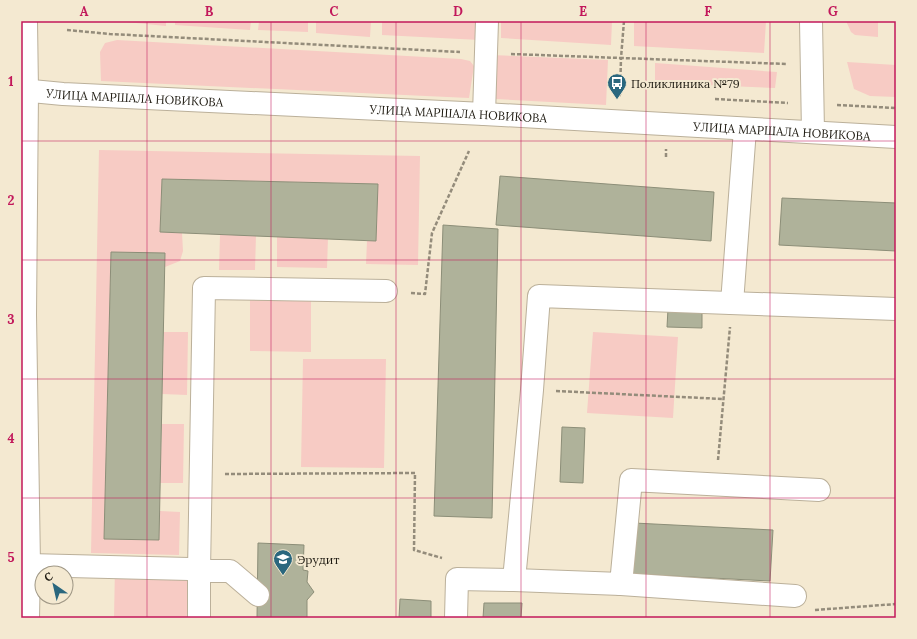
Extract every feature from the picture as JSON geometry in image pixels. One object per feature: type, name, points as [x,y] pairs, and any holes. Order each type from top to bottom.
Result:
[{"type":"street","points":[[26,21],[23,261],[29,565],[28,618]]},
{"type":"street","points":[[484,114],[487,21]]},
{"type":"street","points":[[811,21],[813,132]]},
{"type":"street","name":"УЛИЦА МАРШАЛА НОВИКОВА","points":[[24,90],[63,94],[484,114],[896,137]]},
{"type":"street","points":[[732,303],[744,129]]},
{"type":"street","points":[[199,618],[204,288],[386,291]]},
{"type":"street","points":[[514,580],[532,390],[539,296],[896,309]]},
{"type":"street","points":[[621,584],[631,480],[819,490]]},
{"type":"street","points":[[29,565],[230,571],[258,595]]},
{"type":"street","points":[[456,618],[457,579],[621,584],[795,596]]},
{"type":"path","points":[[624,21],[622,58],[812,65]]},
{"type":"path","points":[[386,291],[425,294],[432,233],[469,151]]},
{"type":"path","points":[[716,484],[732,303]]},
{"type":"path","points":[[532,390],[723,399]]},
{"type":"shaded area","points":[[116,21],[166,21],[166,26]]},
{"type":"shaded area","points":[[175,21],[251,21],[250,30],[175,25]]},
{"type":"shaded area","points":[[259,21],[308,21],[308,32],[258,30]]},
{"type":"shaded area","points":[[316,21],[371,21],[370,37],[316,33]]},
{"type":"shaded area","points":[[382,21],[480,21],[480,40],[382,35]]},
{"type":"shaded area","points":[[501,21],[612,21],[611,45],[501,38]]},
{"type":"shaded area","points":[[634,21],[766,21],[764,53],[634,46]]},
{"type":"shaded area","points":[[846,21],[878,21],[878,37],[855,35],[851,32]]},
{"type":"shaded area","points":[[117,40],[461,59],[470,61],[474,66],[469,98],[101,81],[100,52],[105,43]]},
{"type":"shaded area","points":[[491,55],[608,60],[606,105],[496,99],[490,84]]},
{"type":"shaded area","points":[[847,62],[896,65],[896,97],[870,96],[854,89]]},
{"type":"shaded area","points":[[655,63],[777,72],[775,88],[655,83]]},
{"type":"shaded area","points":[[99,150],[420,156],[418,265],[366,264],[367,241],[376,240],[378,184],[162,179],[160,232],[182,233],[183,251],[180,261],[165,267],[165,253],[111,252],[104,539],[159,540],[160,511],[180,512],[179,555],[91,553]]},
{"type":"shaded area","points":[[220,235],[256,235],[255,270],[219,270]]},
{"type":"shaded area","points":[[277,237],[328,238],[327,268],[277,267]]},
{"type":"shaded area","points":[[250,300],[311,301],[311,352],[250,351]]},
{"type":"shaded area","points":[[164,332],[188,332],[187,395],[162,394]]},
{"type":"shaded area","points":[[593,332],[678,337],[673,418],[587,413]]},
{"type":"shaded area","points":[[303,359],[386,359],[384,468],[301,467]]},
{"type":"shaded area","points":[[162,424],[184,424],[183,483],[160,483]]},
{"type":"shaded area","points":[[115,567],[189,569],[188,618],[114,618]]},
{"type":"building","points":[[500,176],[714,192],[711,241],[496,225]]},
{"type":"building","points":[[162,179],[378,184],[376,241],[160,232]]},
{"type":"building","points":[[782,198],[896,203],[896,251],[779,245]]},
{"type":"building","points":[[443,225],[498,229],[492,518],[434,516]]},
{"type":"building","points":[[111,252],[165,253],[159,540],[104,539]]},
{"type":"building","points":[[668,309],[702,310],[702,328],[667,327]]},
{"type":"building","points":[[562,427],[585,428],[583,483],[560,482]]},
{"type":"building","points":[[634,523],[773,530],[770,581],[632,574]]},
{"type":"building","name":"Эрудит","points":[[258,543],[304,545],[303,570],[308,571],[307,582],[314,592],[307,600],[307,618],[257,618]]},
{"type":"building","points":[[400,599],[431,601],[431,618],[399,618]]},
{"type":"building","points":[[484,603],[522,603],[521,618],[483,618]]},
{"type":"place","name":"Поликлиника №79","points":[[617,100]]},
{"type":"place","name":"Эрудит","points":[[283,576]]}]
